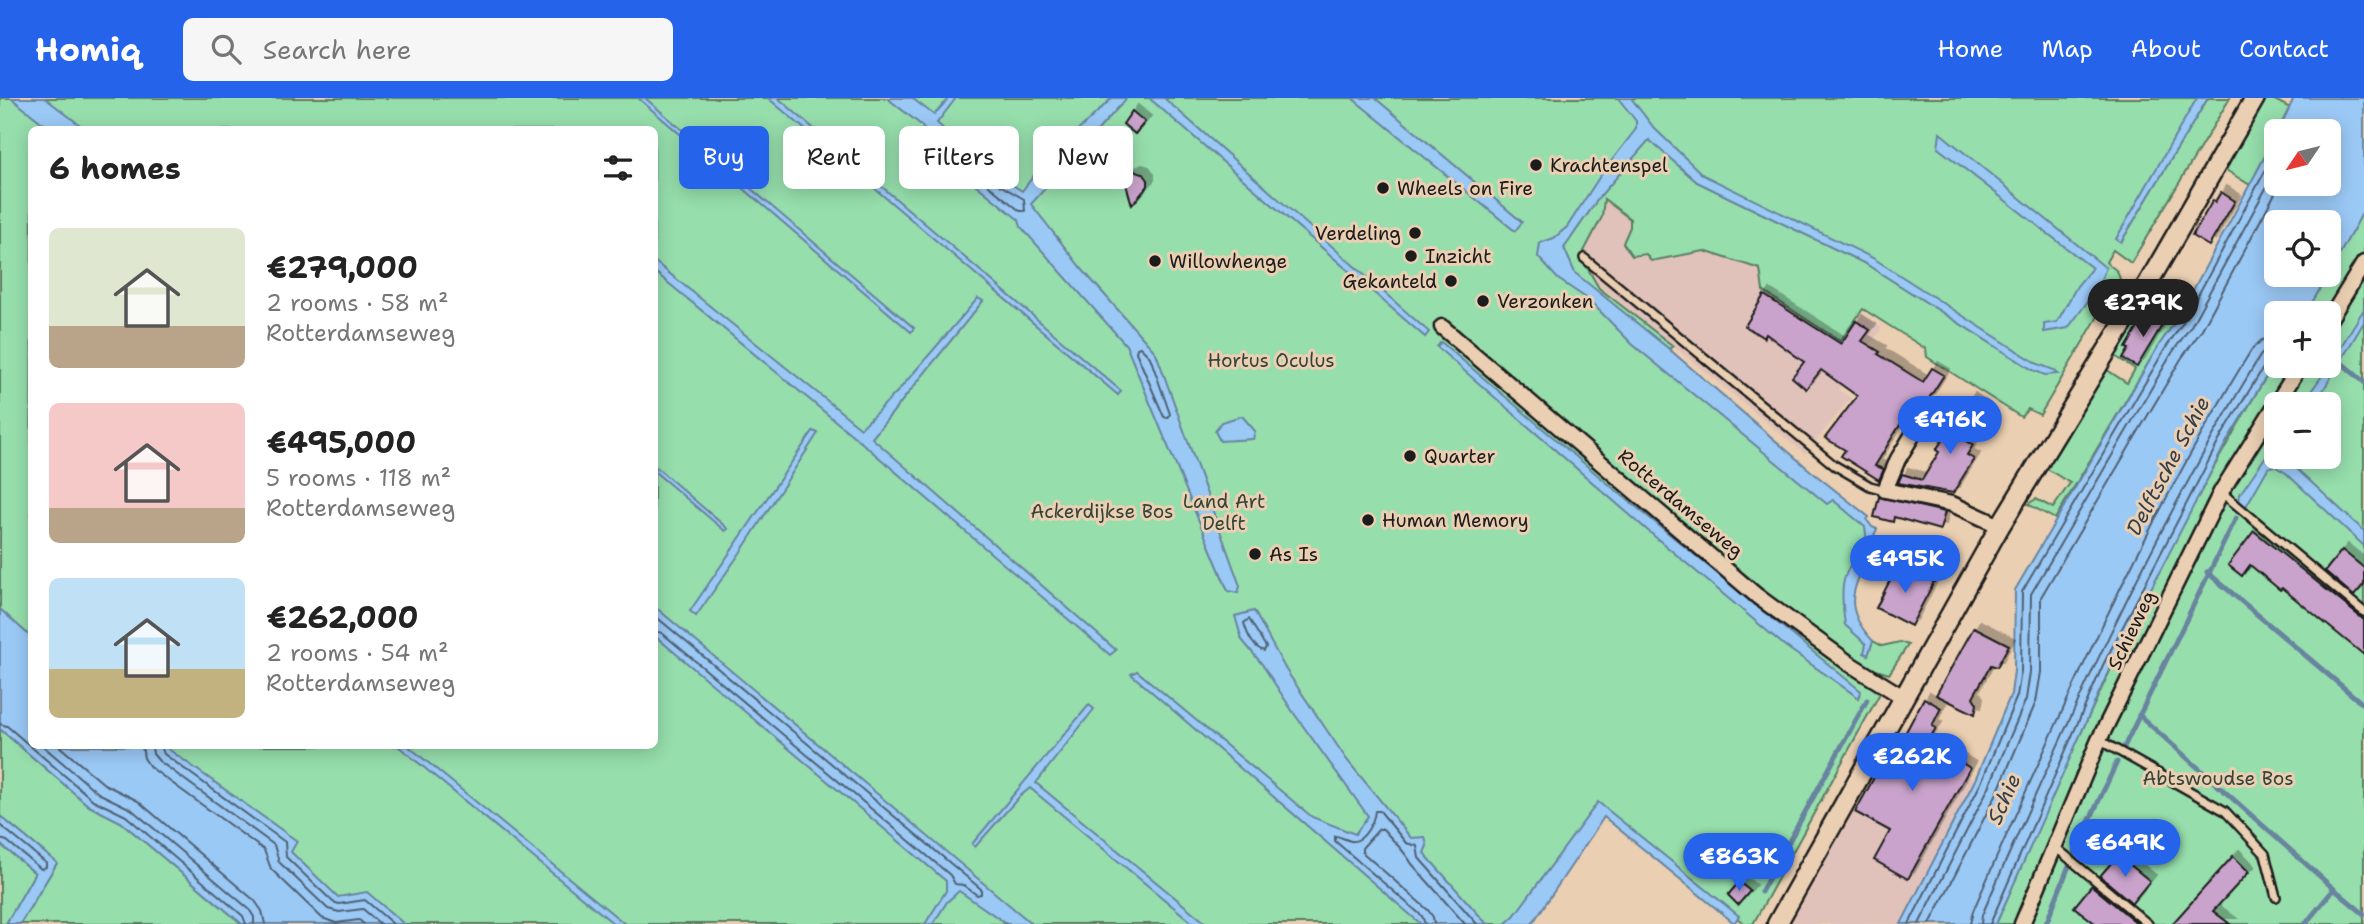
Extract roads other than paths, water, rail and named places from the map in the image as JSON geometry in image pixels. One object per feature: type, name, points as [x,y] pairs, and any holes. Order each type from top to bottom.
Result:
[{"type":"street","points":[[1777,924],[2000,526],[2147,285],[2255,98]]},
{"type":"street","points":[[2341,306],[2359,286],[2364,263]]},
{"type":"street","name":"Rotterdamseweg","points":[[1442,327],[1757,596],[1850,664],[1903,697]]},
{"type":"street","points":[[1928,410],[1898,459],[1885,490],[1952,504],[2000,526]]},
{"type":"street","name":"Schieweg","points":[[2022,924],[2057,850],[2099,740],[2221,492],[2264,436]]},
{"type":"lane","points":[[1584,258],[1834,465],[1870,486],[1885,490]]},
{"type":"lane","points":[[2221,492],[2364,612]]},
{"type":"lane","points":[[2099,740],[2225,811],[2265,854],[2276,897]]},
{"type":"lane","points":[[2057,850],[2148,924]]},
{"type":"water","points":[[11,98],[45,98],[81,126],[46,126]]},
{"type":"water","points":[[638,98],[645,98],[679,127],[679,133]]},
{"type":"water","points":[[768,98],[778,98],[811,126],[801,126]]},
{"type":"water","points":[[887,98],[912,98],[934,115],[949,98],[956,98],[937,123],[940,126],[921,125]]},
{"type":"water","points":[[1112,98],[1127,98],[1102,126],[1083,126]]},
{"type":"water","points":[[1149,98],[1164,98],[1429,332],[1425,337]]},
{"type":"water","points":[[1352,98],[1375,98],[1522,222],[1515,231]]},
{"type":"water","points":[[1618,98],[1631,98],[1654,128],[1703,175],[1873,258],[2038,364],[2058,374],[2045,375],[2033,370],[1866,264],[1697,182],[1649,140],[1600,196],[1564,248],[1575,273],[1869,517],[1867,520],[1877,529],[1870,544],[1867,542],[1865,527],[1833,500],[1827,504],[1632,344],[1589,300],[1558,279],[1538,257],[1540,243],[1554,238],[1567,227],[1602,173],[1636,129],[1636,121]]},
{"type":"water","points":[[2197,98],[2208,98],[2121,242],[2116,239]]},
{"type":"water","points":[[2294,98],[2364,98],[2364,210],[2341,251],[2341,210],[2264,210],[2264,287],[2321,287],[2313,301],[2264,301],[2265,378],[2228,439],[2110,668],[1996,924],[1901,924],[1975,780],[2011,694],[2014,671],[2015,590],[2159,345],[2178,318],[2264,158],[2264,196],[2342,196],[2342,119],[2284,119]]},
{"type":"water","points":[[1940,133],[2106,268],[2097,289],[2068,328],[2044,332],[2044,324],[2057,322],[2077,286],[2092,268],[1938,148]]},
{"type":"water","points":[[1033,177],[1033,189],[1045,189],[1031,204],[1081,268],[1156,353],[1240,586],[1238,593],[1228,591],[1126,345],[1021,227],[1019,220],[981,189],[1022,191]]},
{"type":"water","points":[[744,189],[751,189],[914,328],[911,332]]},
{"type":"water","points":[[875,189],[885,189],[1121,391],[1118,395]]},
{"type":"water","points":[[658,264],[861,428],[898,391],[978,298],[983,301],[872,438],[1116,650],[1110,655],[862,443],[658,274]]},
{"type":"water","points":[[2364,309],[2364,322],[2341,360],[2341,346]]},
{"type":"water","points":[[1441,342],[1607,483],[1861,691],[1859,698],[1785,646],[1654,536],[1437,347]]},
{"type":"water","points":[[2320,378],[2331,378],[2322,392],[2311,392]]},
{"type":"water","points":[[1242,416],[1255,431],[1253,439],[1220,441],[1215,431],[1221,422]]},
{"type":"water","points":[[813,431],[818,433],[696,616],[690,611]]},
{"type":"water","points":[[2264,459],[2264,469],[2267,469],[2245,508],[2239,502],[2240,494]]},
{"type":"water","points":[[658,469],[728,529],[725,531],[658,475]]},
{"type":"water","points":[[2279,469],[2297,469],[2364,531],[2364,546]]},
{"type":"water","points":[[1862,546],[1871,551],[1853,597],[1857,618],[1873,641],[1868,655],[1864,653],[1866,644],[1845,625],[1842,601],[1843,583],[1849,566]]},
{"type":"water","points":[[0,609],[28,634],[28,749],[168,749],[297,841],[291,852],[338,897],[367,892],[404,924],[242,924],[121,822],[89,806],[0,729]]},
{"type":"water","points":[[658,609],[1032,924],[1007,924],[959,891],[947,902],[933,924],[925,924],[946,891],[946,881],[658,639]]},
{"type":"water","points":[[1254,611],[1286,670],[1347,760],[1411,838],[1425,837],[1427,846],[1424,853],[1486,923],[1490,924],[1421,924],[1131,674],[1137,671],[1312,817],[1355,834],[1368,816],[1262,664],[1242,640],[1235,616]]},
{"type":"water","points":[[1089,705],[1094,709],[1036,783],[1207,924],[1194,924],[1030,788],[975,847],[972,844]]},
{"type":"water","points":[[402,749],[412,749],[625,924],[614,924]]},
{"type":"water","points":[[1598,802],[1739,916],[1734,923],[1604,817],[1532,924],[1505,924],[1514,916]]},
{"type":"water","points":[[0,816],[57,863],[20,924],[6,924],[35,873],[0,844]]},
{"type":"waterway","points":[[2341,362],[2364,382]]},
{"type":"waterway","points":[[2123,749],[2236,518]]},
{"type":"waterway","points":[[2207,572],[2364,705]]},
{"type":"waterway","points":[[1761,892],[1867,700]]},
{"type":"waterway","points":[[2139,715],[2334,889],[2305,924]]},
{"type":"waterway","points":[[2046,924],[2072,858],[2117,762]]},
{"type":"waterway","points":[[2334,889],[2364,914]]},
{"type":"place","name":"Krachtenspel","points":[[1536,165]]},
{"type":"place","name":"Wheels on Fire","points":[[1383,188]]},
{"type":"place","name":"Verdeling","points":[[1415,233]]},
{"type":"place","name":"Inzicht","points":[[1411,256]]},
{"type":"place","name":"Willowhenge","points":[[1155,261]]},
{"type":"place","name":"Gekanteld","points":[[1451,281]]},
{"type":"place","name":"Verzonken","points":[[1483,301]]},
{"type":"place","name":"Quarter","points":[[1410,456]]},
{"type":"place","name":"Human Memory","points":[[1368,520]]},
{"type":"place","name":"As Is","points":[[1255,554]]},
{"type":"park label","name":"Hortus Oculus","points":[[1271,360]]},
{"type":"park label","name":"Ackerdijkse Bos","points":[[1102,511]]},
{"type":"park label","name":"Land Art Delft","points":[[1224,512]]},
{"type":"park label","name":"Abtswoudse Bos","points":[[2218,778]]},
{"type":"water label","name":"Delftsche Schie","points":[[2168,466]]},
{"type":"water label","name":"Schie","points":[[2004,799]]}]
